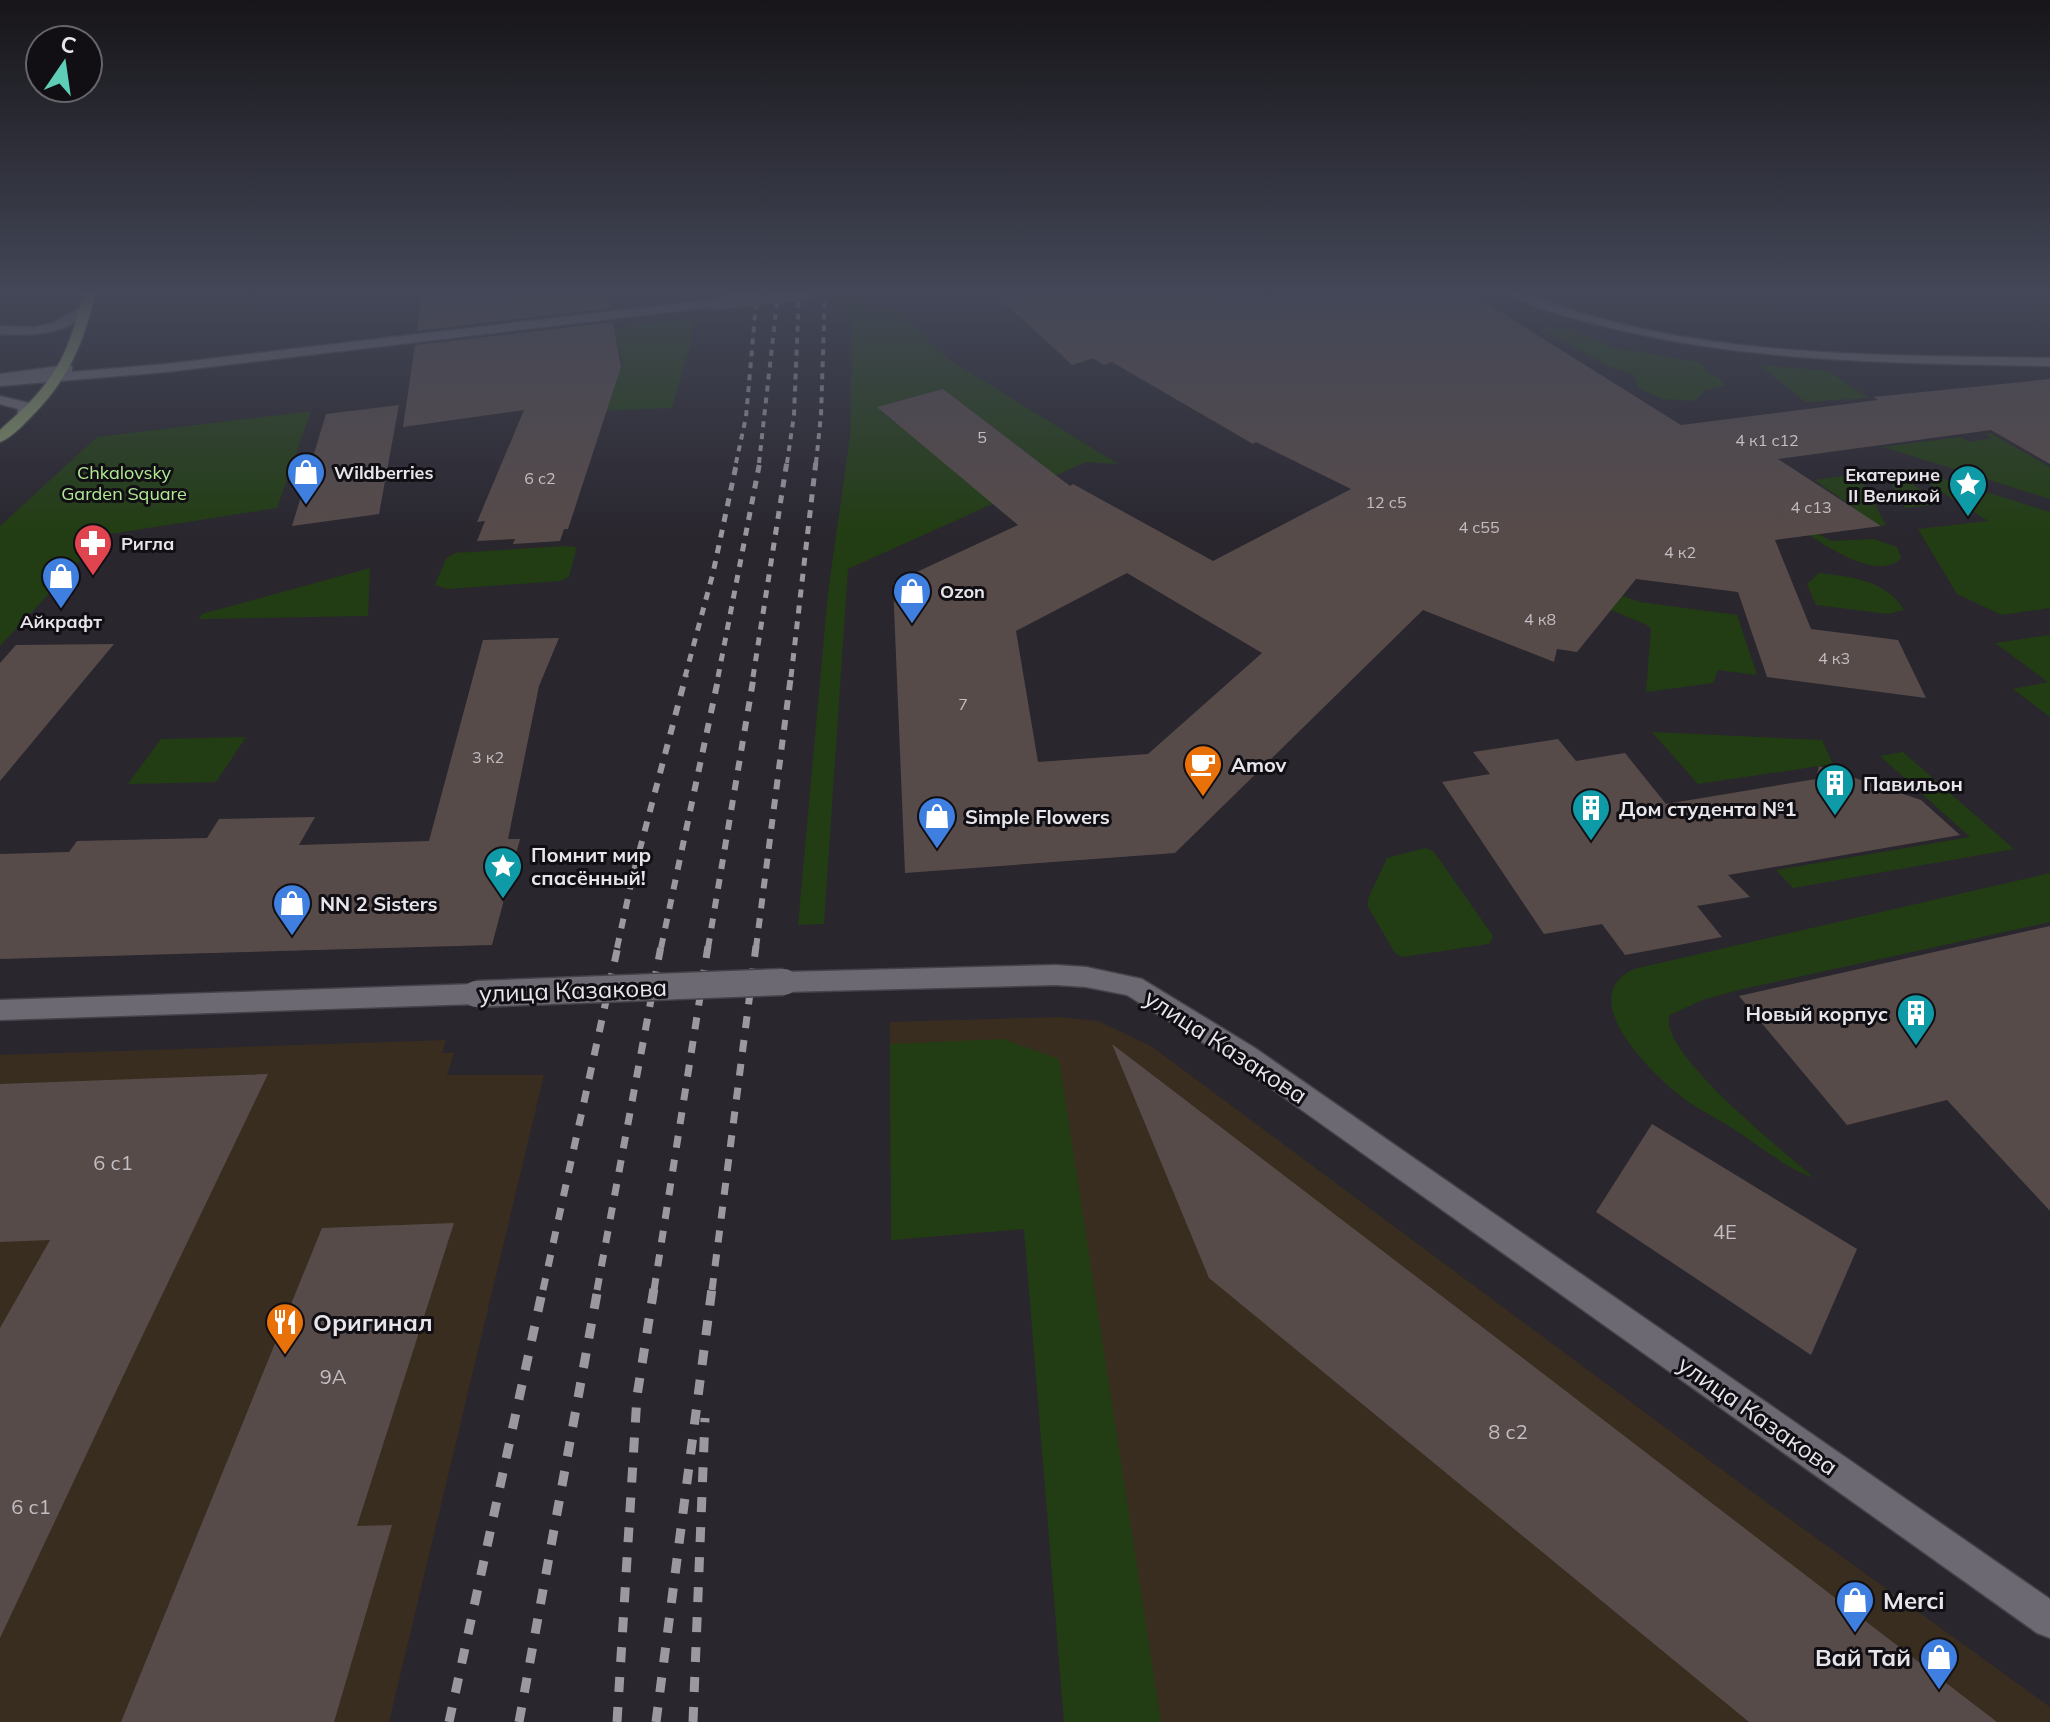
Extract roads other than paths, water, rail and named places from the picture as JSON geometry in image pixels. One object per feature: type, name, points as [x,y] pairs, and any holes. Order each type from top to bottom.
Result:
[{"type":"main road","points":[[0,438],[63,374]]},
{"type":"street","points":[[0,380],[68,373]]},
{"type":"street","points":[[63,374],[74,373]]},
{"type":"street","points":[[0,400],[24,406],[26,412],[22,418]]},
{"type":"street","name":"улица Казакова","points":[[0,1010],[1056,975],[1133,986],[1246,1056],[2050,1620]]},
{"type":"railway","points":[[736,463],[746,417],[750,373]]},
{"type":"railway","points":[[759,463],[769,373]]},
{"type":"railway","points":[[787,463],[796,373]]},
{"type":"railway","points":[[816,463],[822,373]]},
{"type":"railway","points":[[685,677],[713,573],[737,461]]},
{"type":"railway","points":[[718,677],[760,461]]},
{"type":"railway","points":[[753,677],[787,461]]},
{"type":"railway","points":[[791,677],[816,461]]},
{"type":"railway","points":[[617,948],[686,675]]},
{"type":"railway","points":[[661,948],[719,675]]},
{"type":"railway","points":[[708,948],[754,675]]},
{"type":"railway","points":[[756,948],[791,675]]},
{"type":"railway","points":[[543,1290],[618,946]]},
{"type":"railway","points":[[597,1290],[661,946]]},
{"type":"railway","points":[[654,1290],[708,946]]},
{"type":"railway","points":[[712,1290],[756,946]]},
{"type":"railway","points":[[449,1722],[543,1288]]},
{"type":"railway","points":[[519,1722],[598,1288]]},
{"type":"railway","points":[[617,1722],[637,1396],[654,1288]]},
{"type":"railway","points":[[656,1722],[712,1288]]},
{"type":"railway","points":[[693,1722],[705,1418]]},
{"type":"place","name":"Wildberries","points":[[306,506]]},
{"type":"place","name":"Екатерине II Великой","points":[[1968,518]]},
{"type":"place","name":"Ригла","points":[[93,577]]},
{"type":"place","name":"Айкрафт","points":[[61,610]]},
{"type":"place","name":"Ozon","points":[[912,625]]},
{"type":"place","name":"Amov","points":[[1203,798]]},
{"type":"place","name":"Павильон","points":[[1835,817]]},
{"type":"place","name":"Дом студента №1","points":[[1591,842]]},
{"type":"place","name":"Simple Flowers","points":[[937,850]]},
{"type":"place","name":"Помнит мир спасённый!","points":[[503,900]]},
{"type":"place","name":"NN 2 Sisters","points":[[292,937]]},
{"type":"place","name":"Новый корпус","points":[[1916,1047]]},
{"type":"place","name":"Оригинал","points":[[285,1356]]},
{"type":"place","name":"Merci","points":[[1855,1634]]},
{"type":"place","name":"Вай Тай","points":[[1939,1691]]},
{"type":"park label","name":"Chkalovsky Garden Square","points":[[124,482]]}]
